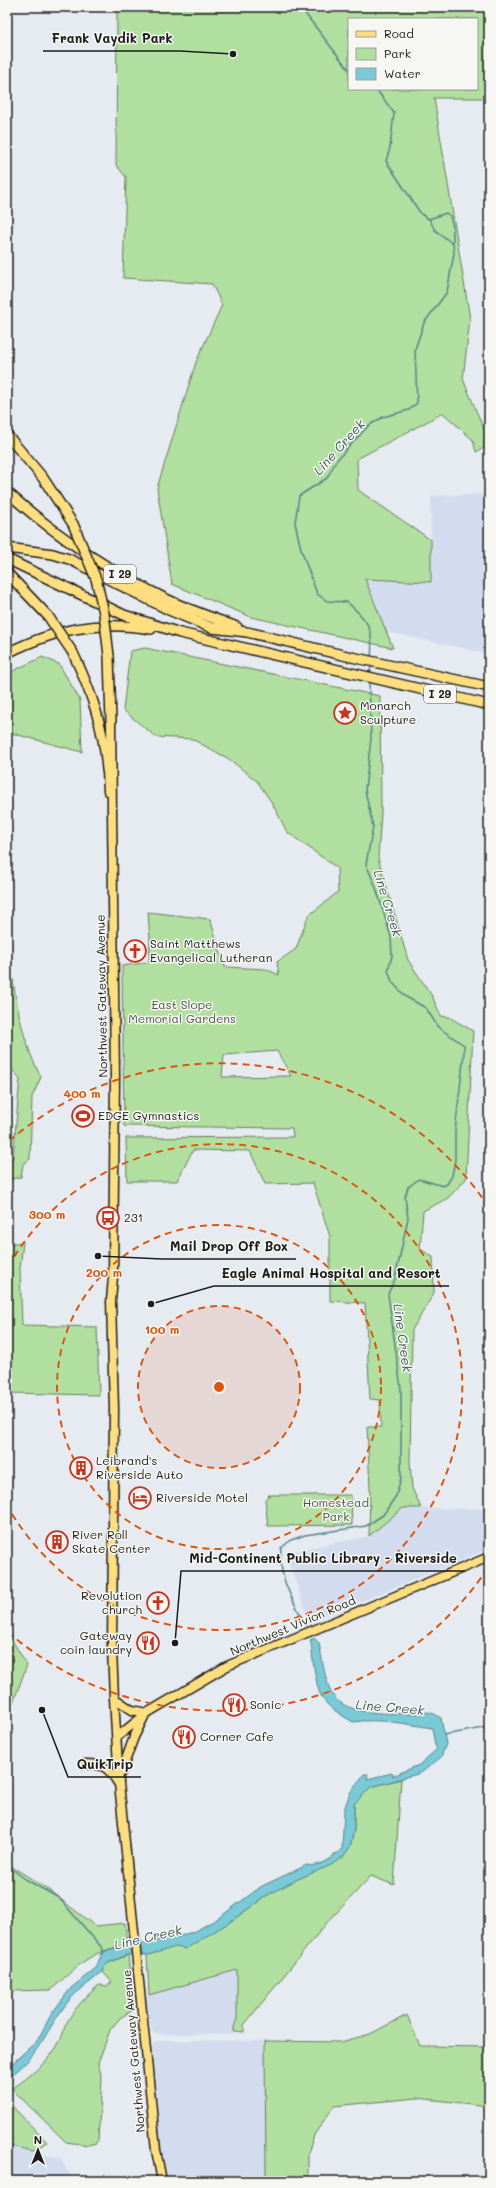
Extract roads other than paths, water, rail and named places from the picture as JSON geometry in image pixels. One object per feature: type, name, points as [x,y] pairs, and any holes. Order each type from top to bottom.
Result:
[{"type":"highway","points":[[7,435],[43,478],[73,524],[96,579],[104,613],[109,656],[111,722]]},
{"type":"highway","name":"I 29","points":[[7,492],[46,526],[113,570],[167,600],[248,632],[347,656],[489,687]]},
{"type":"highway","points":[[7,548],[54,554],[69,559],[169,610],[212,628],[248,632]]},
{"type":"highway","name":"I 29","points":[[7,560],[124,616],[180,633],[392,684],[489,705]]},
{"type":"highway","points":[[7,573],[48,616],[73,653],[94,703],[101,729],[107,770]]},
{"type":"highway","points":[[7,653],[22,646],[77,627],[122,624],[180,633]]},
{"type":"main road","name":"Northwest Gateway Avenue","points":[[111,722],[115,1078],[113,1277],[111,1301],[114,1409],[112,1649],[119,1783],[156,2150],[162,2181]]},
{"type":"main road","name":"Northwest Gateway Avenue","points":[[107,770],[108,803],[111,815]]},
{"type":"main road","name":"Northwest Vivion Road","points":[[117,1737],[147,1713],[228,1666],[323,1625],[489,1557]]},
{"type":"main road","points":[[114,1698],[132,1710],[147,1713],[134,1737],[124,1761],[119,1783]]},
{"type":"main road","points":[[85,1764],[102,1765],[112,1773],[119,1783]]},
{"type":"water","points":[[314,1638],[319,1643],[326,1678],[330,1690],[335,1698],[343,1705],[365,1711],[410,1714],[429,1712],[436,1715],[441,1718],[446,1744],[441,1757],[421,1773],[371,1787],[354,1804],[354,1830],[350,1847],[343,1857],[331,1865],[296,1880],[266,1896],[227,1924],[185,1949],[176,1947],[148,1955],[126,1955],[106,1964],[100,1973],[73,1996],[64,2006],[36,2050],[19,2070],[7,2078],[7,2068],[37,2041],[52,2013],[71,1988],[96,1968],[102,1953],[111,1949],[180,1936],[195,1931],[217,1919],[262,1886],[307,1865],[317,1865],[326,1861],[342,1849],[344,1810],[350,1793],[364,1774],[368,1774],[367,1779],[392,1773],[393,1776],[419,1765],[437,1749],[432,1728],[383,1721],[353,1722],[327,1704],[319,1692],[317,1684],[310,1640]]},
{"type":"waterway","name":"Line Creek","points":[[300,7],[348,69]]},
{"type":"waterway","name":"Line Creek","points":[[371,658],[372,647],[370,632],[365,620],[360,614],[347,602],[327,601],[317,594],[301,549],[295,523],[299,496],[327,478],[336,461],[368,426],[383,417],[409,410],[417,403],[415,349],[424,323],[447,292],[454,253],[453,244],[435,230],[429,219],[421,214],[386,161],[390,148],[394,113],[377,90]]},
{"type":"waterway","name":"Line Creek","points":[[429,219],[446,213],[450,216],[453,227],[453,244]]},
{"type":"waterway","name":"Line Creek","points":[[370,673],[371,665]]},
{"type":"waterway","name":"Line Creek","points":[[308,1629],[288,1590],[282,1571],[281,1548],[291,1540],[305,1535],[366,1526],[383,1515],[396,1496],[401,1478],[401,1389],[388,1294],[395,1279],[408,1218],[405,1197],[408,1187],[419,1179],[443,1186],[447,1184],[452,1176],[455,1160],[455,1132],[464,1053],[464,1045],[438,1027],[426,1008],[406,997],[392,982],[388,970],[392,956],[391,937],[376,888],[366,864],[373,827],[365,790],[371,739],[369,681]]},
{"type":"waterway","points":[[444,1735],[489,1727]]},
{"type":"waterway","points":[[7,1865],[25,1879],[59,1898],[103,1949],[103,1954]]},
{"type":"place","name":"Frank Vaydik Park","points":[[233,54]]},
{"type":"place","name":"Monarch Sculpture","points":[[345,713]]},
{"type":"place","name":"Saint Matthews Evangelical Lutheran","points":[[135,951]]},
{"type":"place","name":"EDGE Gymnastics","points":[[83,1116]]},
{"type":"place","name":"231","points":[[108,1218]]},
{"type":"place","name":"Mail Drop Off Box","points":[[98,1256]]},
{"type":"place","name":"Eagle Animal Hospital and Resort","points":[[151,1304]]},
{"type":"place","name":"Leibrand's Riverside Auto","points":[[81,1468]]},
{"type":"place","name":"Riverside Motel","points":[[140,1498]]},
{"type":"place","name":"River Roll Skate Center","points":[[57,1542]]},
{"type":"place","name":"Revolution church","points":[[158,1603]]},
{"type":"place","name":"Gateway coin laundry","points":[[148,1643]]},
{"type":"place","name":"Mid-Continent Public Library - Riverside","points":[[175,1643]]},
{"type":"place","name":"Sonic","points":[[234,1705]]},
{"type":"place","name":"QuikTrip","points":[[42,1710]]},
{"type":"place","name":"Corner Cafe","points":[[184,1737]]},
{"type":"park label","name":"East Slope Memorial Gardens","points":[[182,1012]]},
{"type":"park label","name":"Homestead Park","points":[[336,1510]]}]
